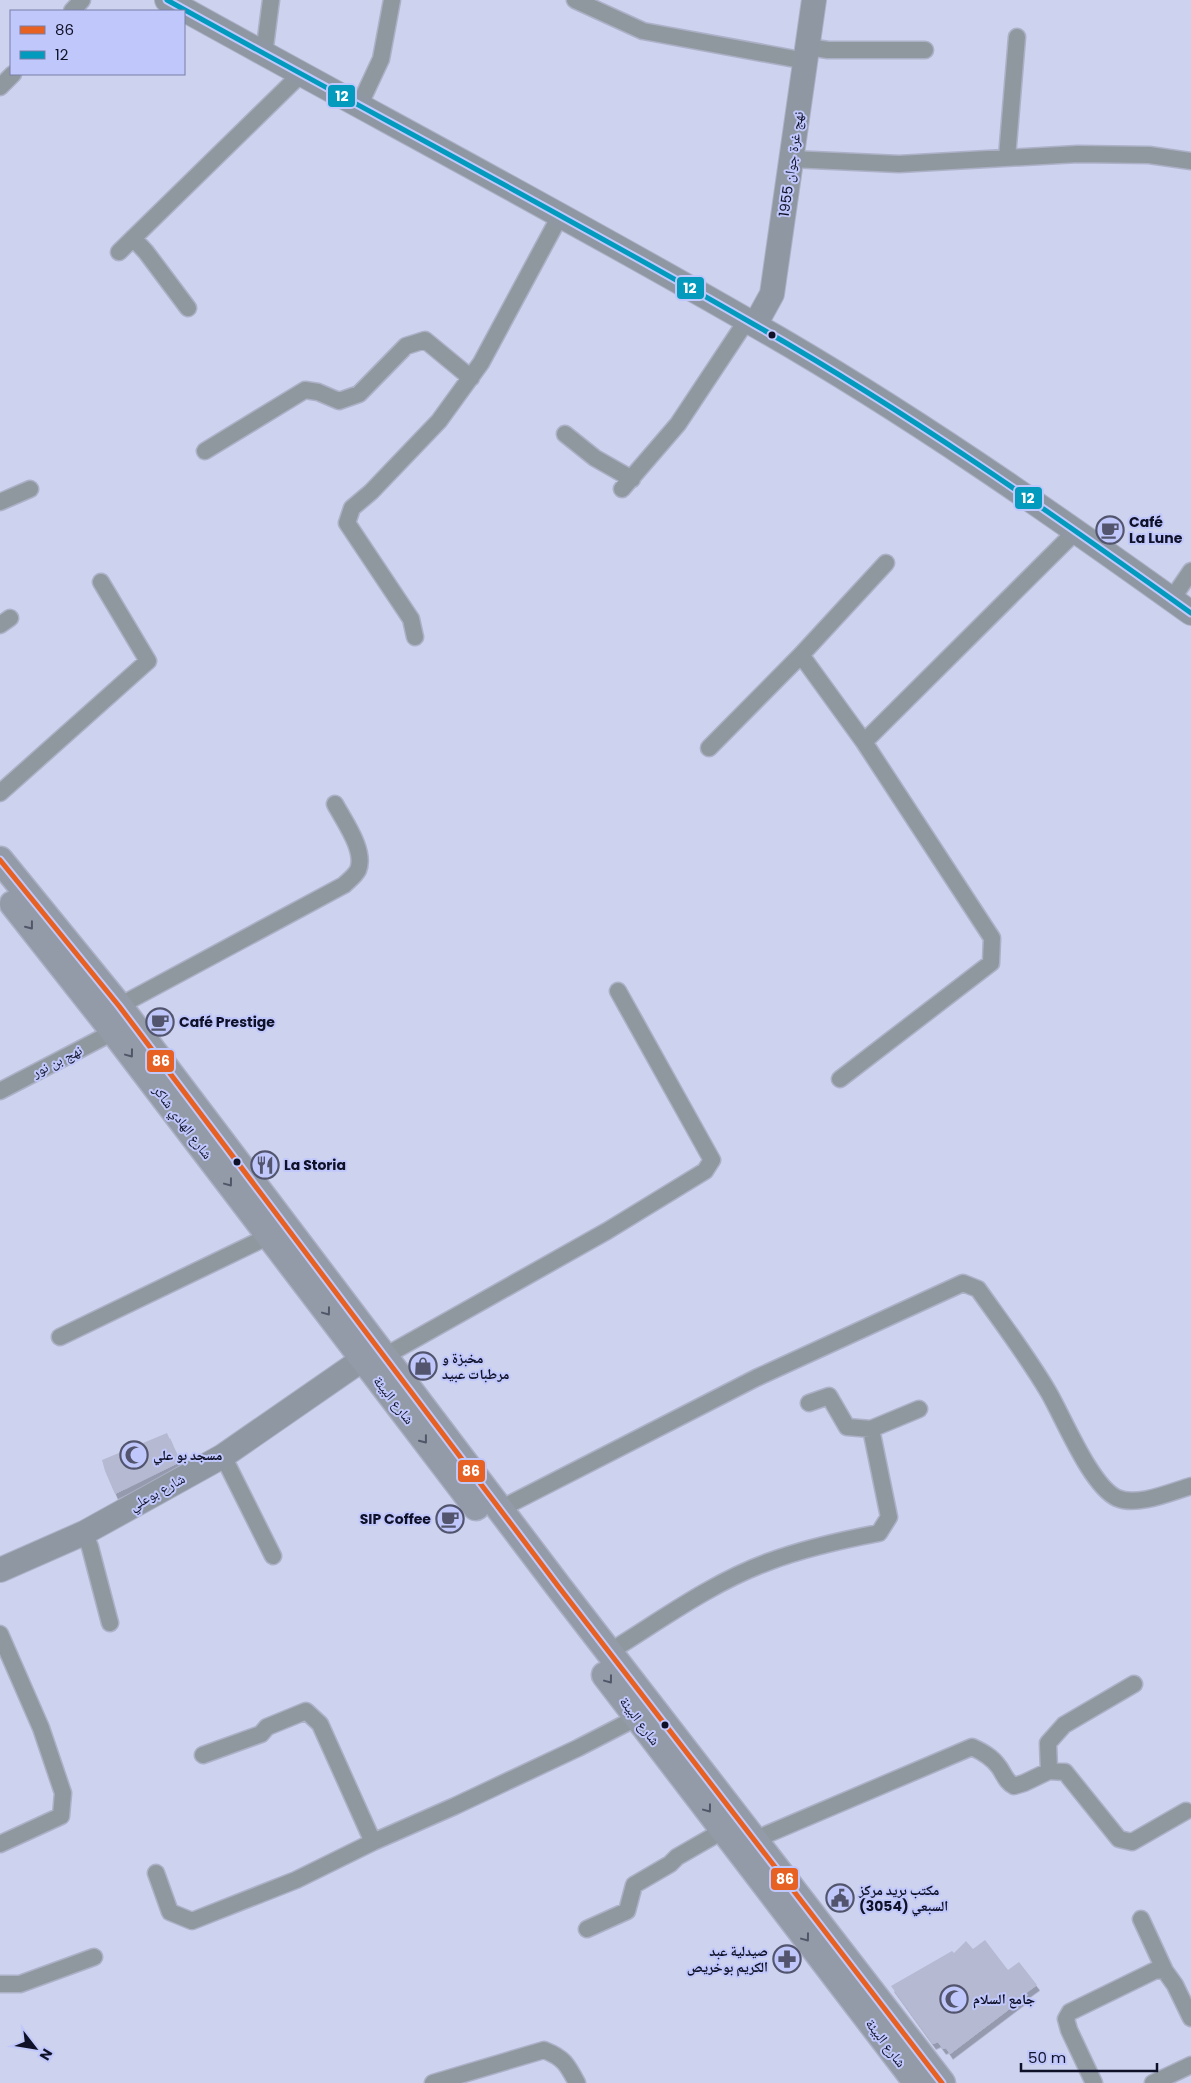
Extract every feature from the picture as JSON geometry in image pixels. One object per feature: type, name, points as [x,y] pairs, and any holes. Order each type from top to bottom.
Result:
[{"type":"main road","name":"شارع الهادي شاكر","points":[[0,860],[375,1355]]},
{"type":"main road","name":"شارع الهادي شاكر","points":[[0,887],[122,1020],[269,1236],[375,1355]]},
{"type":"main road","name":"شارع البيئة","points":[[375,1355],[500,1509],[551,1590],[609,1652],[646,1713],[724,1830],[917,2083]]},
{"type":"main road","name":"شارع البيئة","points":[[375,1355],[551,1590],[646,1713],[756,1839],[942,2083]]},
{"type":"street","points":[[73,10],[82,0]]},
{"type":"street","points":[[167,0],[359,106],[561,214],[751,322],[969,459],[1191,613]]},
{"type":"street","points":[[264,54],[271,0]]},
{"type":"street","points":[[359,106],[381,59],[392,0]]},
{"type":"street","points":[[575,0],[642,31],[807,54],[828,50],[925,50]]},
{"type":"street","name":"نهج غرة جوان 1955","points":[[751,322],[772,294],[814,0]]},
{"type":"street","points":[[1007,157],[1017,37]]},
{"type":"street","points":[[119,252],[301,74]]},
{"type":"street","points":[[0,87],[13,75]]},
{"type":"street","points":[[791,160],[899,164],[1078,154],[1149,155],[1191,161]]},
{"type":"street","points":[[415,637],[410,619],[348,524],[352,508],[371,492],[439,421],[481,364],[561,214]]},
{"type":"street","points":[[133,238],[146,252],[188,308]]},
{"type":"street","points":[[565,434],[627,484],[678,424],[751,322]]},
{"type":"street","points":[[205,451],[305,390],[318,392],[339,401],[359,394],[406,346],[425,340],[471,378]]},
{"type":"street","points":[[0,502],[30,489]]},
{"type":"street","points":[[864,742],[1075,532]]},
{"type":"street","points":[[709,748],[801,655],[886,563]]},
{"type":"street","points":[[1172,599],[1191,571]]},
{"type":"street","points":[[0,793],[148,661],[101,582]]},
{"type":"street","points":[[801,655],[864,742],[992,938],[991,963],[840,1079]]},
{"type":"street","name":"نهج بن نور","points":[[0,1091],[122,1020],[344,885],[357,872],[360,862],[358,849],[335,804]]},
{"type":"street","points":[[375,1355],[607,1231],[705,1171],[712,1160],[618,992]]},
{"type":"street","points":[[60,1337],[269,1236]]},
{"type":"street","points":[[500,1509],[756,1378],[964,1283],[978,1289],[1048,1392],[1093,1475],[1105,1490],[1116,1498],[1136,1501],[1191,1486]]},
{"type":"street","name":"شارع بوعلي","points":[[0,1570],[84,1533],[223,1456],[375,1355]]},
{"type":"street","points":[[809,1403],[829,1396],[847,1427],[871,1429],[919,1409]]},
{"type":"street","points":[[609,1652],[716,1586],[767,1562],[820,1545],[879,1532],[889,1517],[871,1429]]},
{"type":"street","points":[[223,1456],[273,1556]]},
{"type":"street","points":[[84,1533],[90,1547],[110,1623]]},
{"type":"street","points":[[0,1634],[41,1728],[63,1793],[62,1816],[0,1844]]},
{"type":"street","points":[[1049,1771],[1048,1743],[1064,1725],[1134,1684]]},
{"type":"street","points":[[203,1755],[261,1734],[267,1727],[306,1711],[320,1724],[373,1842]]},
{"type":"street","points":[[156,1873],[170,1912],[192,1921],[296,1880],[373,1842],[455,1806],[646,1713]]},
{"type":"street","points":[[756,1839],[972,1747],[986,1753],[1009,1783],[1014,1786],[1024,1784],[1049,1771],[1065,1772],[1119,1839],[1132,1842],[1186,1811]]},
{"type":"street","points":[[587,1929],[626,1911],[634,1886],[670,1864],[677,1857],[724,1830]]},
{"type":"street","points":[[1141,1919],[1165,1972],[1175,1985],[1191,2018]]},
{"type":"street","points":[[0,1984],[20,1984],[94,1957]]},
{"type":"street","points":[[1094,2083],[1069,2030],[1066,2019],[1070,2012],[1156,1970],[1165,1972]]},
{"type":"street","points":[[433,2083],[544,2050],[558,2056],[566,2063],[576,2083]]},
{"type":"street","points":[[1153,2083],[1191,2065]]},
{"type":"building","points":[[167,1433],[180,1462],[115,1494],[102,1460]]},
{"type":"building","points":[[985,1940],[1008,1970],[1019,1962],[1037,1985],[1026,1993],[1028,1995],[950,2054],[938,2042],[933,2044],[891,1986],[952,1951],[954,1953],[966,1941],[973,1949]]},
{"type":"transit line","name":"12","points":[[167,0],[609,242],[811,358],[977,463],[1191,613]]},
{"type":"transit line","name":"86","points":[[0,860],[119,1006],[558,1586],[942,2083]]},
{"type":"place","name":"Café La Lune","points":[[1110,530]]},
{"type":"place","name":"Café Prestige","points":[[160,1022]]},
{"type":"place","name":"La Storia","points":[[265,1165]]},
{"type":"place","name":"مخبزة و مرطبات عبيد","points":[[423,1366]]},
{"type":"place","name":"مسجد بو علي","points":[[134,1455]]},
{"type":"place","name":"SIP Coffee","points":[[450,1519]]},
{"type":"place","name":"مكتب بريد مركز السبعي (3054)","points":[[840,1898]]},
{"type":"place","name":"صيدلية عبد الكريم بوخريص","points":[[787,1959]]},
{"type":"place","name":"جامع السلام","points":[[954,1999]]}]
